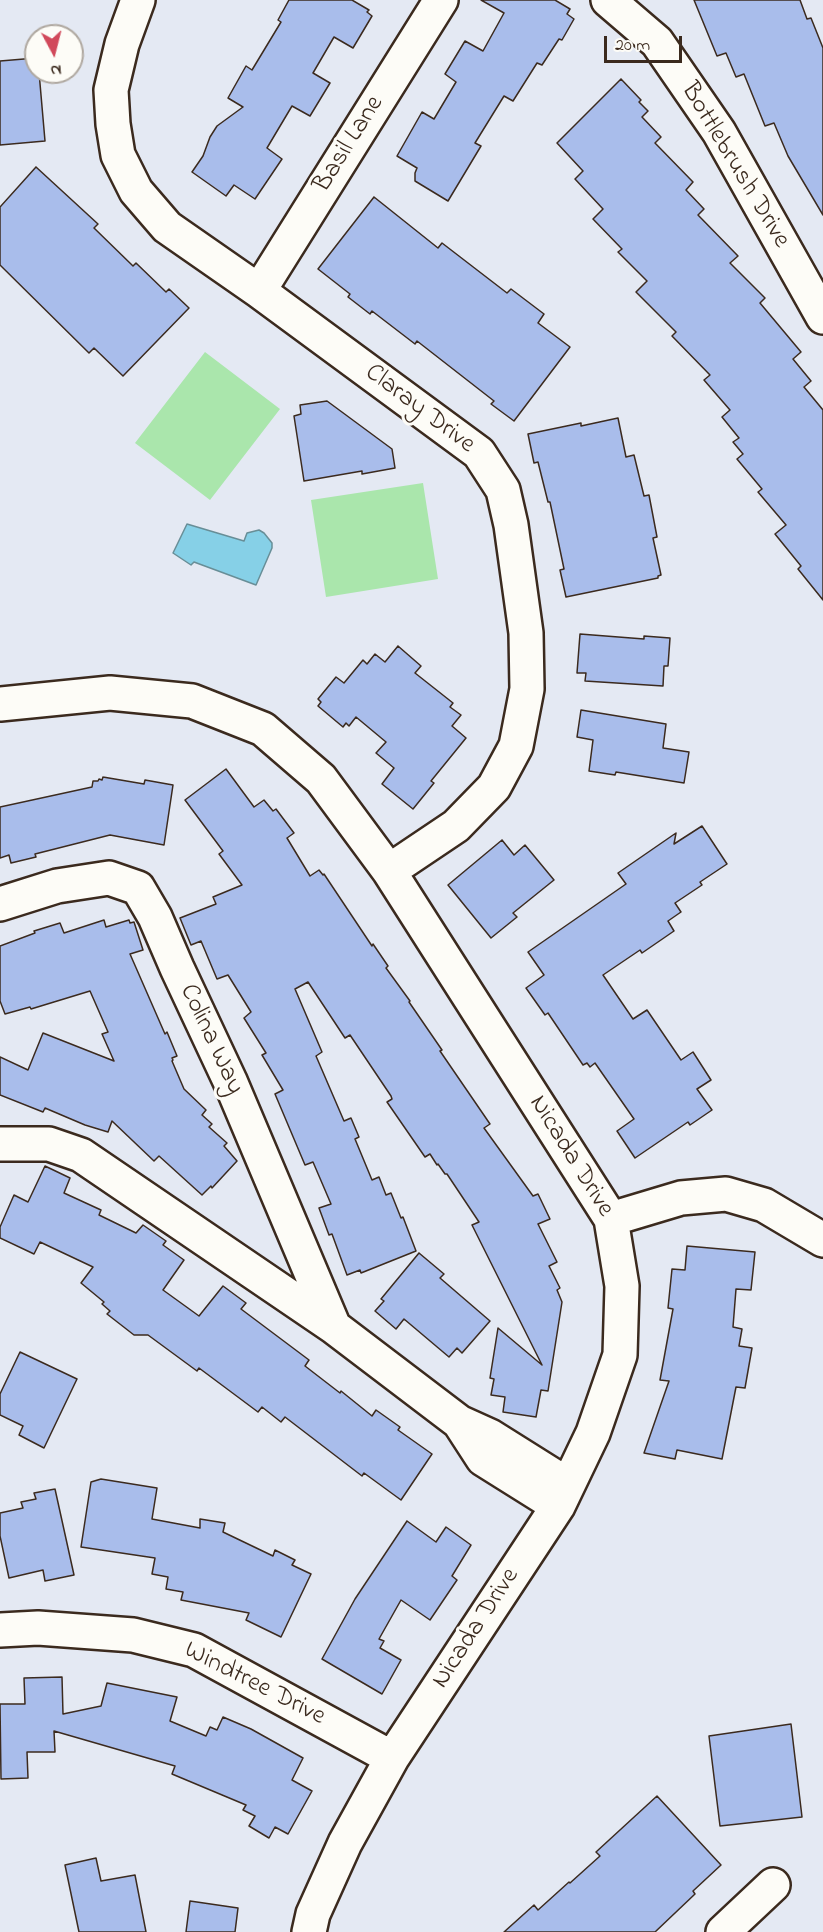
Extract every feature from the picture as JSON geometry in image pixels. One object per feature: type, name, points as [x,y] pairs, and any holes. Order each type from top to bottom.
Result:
[{"type":"street","name":"Claray Drive","points":[[138,0],[122,44],[111,90],[118,155],[136,191],[167,226],[260,291],[479,453],[503,490],[511,525],[526,633],[527,688],[516,746],[494,787],[456,826],[389,871]]},
{"type":"street","name":"Basil Lane","points":[[260,291],[441,0]]},
{"type":"street","name":"Bottlebrush Drive","points":[[608,0],[657,42],[719,132],[823,317]]},
{"type":"street","name":"Nicada Drive","points":[[0,704],[110,693],[192,701],[263,729],[321,779],[389,871],[611,1219],[622,1286],[620,1355],[593,1433],[563,1496],[392,1758],[345,1843],[313,1914],[309,1932]]},
{"type":"street","name":"Colina Way","points":[[0,904],[57,886],[108,878],[138,888],[155,917],[230,1081],[334,1327]]},
{"type":"street","name":"Colina Way","points":[[0,1144],[49,1144],[81,1155],[334,1327],[459,1422],[490,1436],[563,1496]]},
{"type":"street","points":[[611,1219],[681,1198],[726,1194],[764,1205],[823,1239]]},
{"type":"street","name":"Windtree Drive","points":[[0,1630],[38,1628],[133,1635],[194,1650],[392,1758]]},
{"type":"street","points":[[723,1932],[773,1885]]},
{"type":"green space","points":[[205,352],[280,409],[210,500],[135,443]]},
{"type":"green space","points":[[423,483],[438,579],[326,597],[311,500]]},
{"type":"water","points":[[187,524],[244,541],[247,533],[259,530],[264,533],[272,543],[272,548],[256,585],[194,562],[191,565],[173,553]]},
{"type":"building","points":[[289,0],[352,0],[369,10],[367,12],[372,16],[353,48],[334,37],[313,73],[330,83],[310,116],[292,106],[267,148],[282,159],[255,199],[234,185],[226,196],[192,172],[203,156],[217,126],[243,107],[228,98],[246,66],[252,70],[281,22],[278,20]]},
{"type":"building","points":[[481,0],[555,0],[570,9],[567,14],[574,19],[562,40],[559,39],[542,65],[537,63],[513,101],[504,96],[475,143],[481,146],[448,201],[415,181],[417,168],[397,156],[422,112],[434,119],[456,82],[445,74],[465,41],[483,51],[504,13]]},
{"type":"building","points":[[694,0],[800,0],[807,19],[811,18],[823,48],[823,215],[788,156],[774,123],[765,126],[744,74],[736,77],[726,53],[717,56]]},
{"type":"building","points":[[24,59],[24,84],[40,84],[45,141],[0,145],[0,61]]},
{"type":"building","points":[[621,79],[648,111],[642,117],[661,137],[655,143],[693,182],[686,190],[704,209],[698,215],[738,256],[730,263],[765,298],[760,303],[801,352],[793,359],[811,381],[804,387],[823,410],[823,600],[798,569],[801,566],[775,534],[786,525],[758,492],[762,489],[737,459],[743,454],[733,442],[739,438],[722,417],[730,410],[704,380],[710,375],[672,336],[676,332],[636,292],[647,281],[618,252],[622,249],[593,219],[603,209],[575,179],[583,171],[557,143]]},
{"type":"building","points":[[36,167],[98,224],[94,228],[133,266],[136,263],[166,292],[169,289],[189,308],[123,376],[94,348],[89,353],[0,265],[0,207]]},
{"type":"building","points":[[374,197],[438,248],[442,243],[507,293],[511,289],[544,314],[538,323],[570,347],[514,421],[491,404],[494,401],[417,341],[415,344],[372,311],[370,314],[348,297],[350,294],[318,269]]},
{"type":"building","points":[[327,401],[392,449],[395,468],[304,481],[294,416],[301,414],[300,405]]},
{"type":"building","points":[[618,418],[626,457],[634,455],[644,496],[649,495],[657,537],[653,538],[661,575],[658,578],[566,597],[560,570],[564,569],[550,502],[548,502],[538,462],[534,463],[528,434]]},
{"type":"building","points":[[580,634],[644,639],[644,636],[670,638],[668,666],[664,666],[663,686],[585,681],[586,673],[577,673]]},
{"type":"building","points":[[398,646],[421,666],[415,673],[453,703],[450,707],[461,715],[452,726],[466,738],[431,781],[434,783],[413,809],[382,784],[394,768],[376,753],[386,742],[356,717],[349,726],[346,723],[343,727],[318,706],[321,702],[318,699],[336,677],[344,683],[363,660],[367,664],[375,654],[385,662]]},
{"type":"building","points":[[581,710],[666,724],[663,748],[689,752],[684,783],[616,772],[615,775],[589,771],[593,740],[577,737]]},
{"type":"building","points":[[226,769],[254,807],[264,800],[273,811],[276,809],[294,833],[287,838],[310,876],[319,870],[324,874],[388,966],[386,968],[490,1124],[484,1128],[533,1196],[538,1194],[550,1219],[538,1224],[557,1262],[549,1266],[560,1288],[557,1290],[562,1302],[548,1391],[541,1390],[536,1417],[503,1412],[505,1397],[491,1395],[494,1379],[490,1378],[498,1328],[542,1365],[472,1225],[479,1222],[447,1174],[430,1154],[425,1157],[387,1102],[392,1099],[391,1096],[350,1035],[345,1038],[308,982],[295,989],[322,1052],[316,1056],[344,1121],[351,1118],[359,1137],[355,1139],[372,1180],[379,1177],[386,1195],[391,1193],[416,1251],[361,1273],[360,1270],[347,1275],[332,1234],[329,1235],[319,1208],[331,1204],[313,1162],[305,1165],[275,1094],[283,1090],[262,1055],[266,1053],[244,1018],[251,1012],[228,975],[217,979],[201,941],[191,945],[180,918],[216,904],[213,897],[242,885],[219,854],[223,851],[185,800]]},
{"type":"building","points":[[103,777],[144,784],[145,780],[173,785],[164,845],[110,835],[35,854],[36,857],[11,863],[9,855],[0,858],[0,807],[92,787],[93,781],[102,780]]},
{"type":"building","points":[[702,826],[727,864],[700,882],[702,885],[675,903],[681,912],[668,921],[674,931],[642,953],[640,950],[603,975],[633,1019],[647,1010],[681,1060],[693,1052],[711,1080],[697,1089],[712,1110],[690,1125],[688,1122],[635,1158],[617,1131],[634,1119],[595,1063],[590,1067],[587,1063],[583,1065],[548,1013],[545,1015],[526,988],[544,975],[528,952],[626,884],[618,873],[676,833],[674,844]]},
{"type":"building","points":[[502,840],[514,855],[525,845],[554,880],[513,913],[517,917],[491,938],[448,885]]},
{"type":"building","points":[[104,920],[106,927],[129,920],[130,923],[134,922],[143,950],[130,954],[177,1056],[172,1058],[172,1061],[184,1089],[206,1110],[202,1115],[212,1124],[209,1127],[227,1143],[224,1146],[237,1161],[212,1188],[211,1186],[202,1195],[159,1156],[154,1161],[112,1121],[108,1132],[45,1108],[43,1112],[0,1095],[0,1057],[28,1070],[43,1033],[114,1061],[102,1034],[108,1032],[90,991],[31,1009],[30,1007],[5,1014],[0,1001],[0,946],[35,933],[34,931],[60,923],[64,933]]},
{"type":"building","points":[[45,1166],[70,1178],[64,1193],[101,1210],[99,1215],[136,1233],[143,1225],[166,1241],[163,1245],[184,1260],[163,1290],[199,1316],[223,1286],[246,1303],[241,1309],[309,1360],[305,1366],[372,1416],[376,1410],[400,1427],[398,1430],[432,1454],[401,1500],[364,1473],[362,1476],[285,1417],[281,1422],[262,1407],[258,1412],[199,1368],[197,1371],[148,1335],[134,1335],[107,1314],[110,1311],[102,1304],[104,1302],[81,1283],[93,1267],[40,1242],[34,1254],[0,1238],[0,1227],[14,1195],[28,1202]]},
{"type":"building","points":[[687,1246],[755,1252],[751,1290],[736,1289],[733,1327],[742,1329],[739,1346],[752,1348],[745,1388],[736,1387],[722,1459],[677,1450],[675,1459],[644,1453],[669,1381],[660,1380],[673,1309],[668,1308],[672,1269],[685,1270]]},
{"type":"building","points":[[419,1253],[444,1274],[440,1278],[490,1321],[462,1353],[457,1348],[449,1357],[404,1319],[396,1329],[375,1311],[384,1301],[381,1299]]},
{"type":"building","points":[[20,1352],[77,1379],[44,1448],[19,1435],[23,1426],[0,1415],[0,1394]]},
{"type":"building","points":[[101,1479],[157,1488],[152,1519],[200,1528],[200,1519],[225,1523],[223,1532],[273,1556],[275,1550],[295,1560],[292,1565],[311,1574],[281,1637],[246,1620],[249,1613],[181,1600],[183,1592],[166,1589],[168,1577],[152,1574],[155,1558],[81,1547],[91,1482]]},
{"type":"building","points":[[55,1489],[74,1575],[45,1581],[43,1570],[9,1578],[0,1536],[0,1513],[23,1508],[21,1502],[36,1499],[34,1493]]},
{"type":"building","points":[[407,1521],[436,1542],[446,1527],[471,1545],[452,1576],[457,1580],[430,1620],[401,1600],[379,1639],[384,1641],[380,1648],[401,1660],[382,1694],[322,1659],[355,1599]]},
{"type":"building","points":[[62,1677],[63,1714],[101,1706],[107,1683],[177,1697],[170,1721],[206,1736],[210,1727],[217,1730],[223,1717],[251,1729],[303,1758],[292,1780],[312,1791],[288,1834],[275,1827],[269,1838],[249,1826],[255,1816],[243,1810],[246,1805],[172,1774],[175,1766],[54,1731],[55,1752],[27,1752],[28,1778],[1,1779],[0,1704],[25,1704],[24,1678]]},
{"type":"building","points":[[791,1724],[802,1817],[720,1826],[709,1736]]},
{"type":"building","points":[[657,1796],[721,1865],[693,1891],[695,1894],[655,1932],[504,1932],[534,1905],[538,1910],[570,1883],[600,1856],[596,1852]]},
{"type":"building","points":[[96,1858],[101,1881],[135,1875],[146,1932],[79,1932],[65,1865]]},
{"type":"building","points":[[190,1901],[238,1908],[235,1932],[186,1932]]}]
